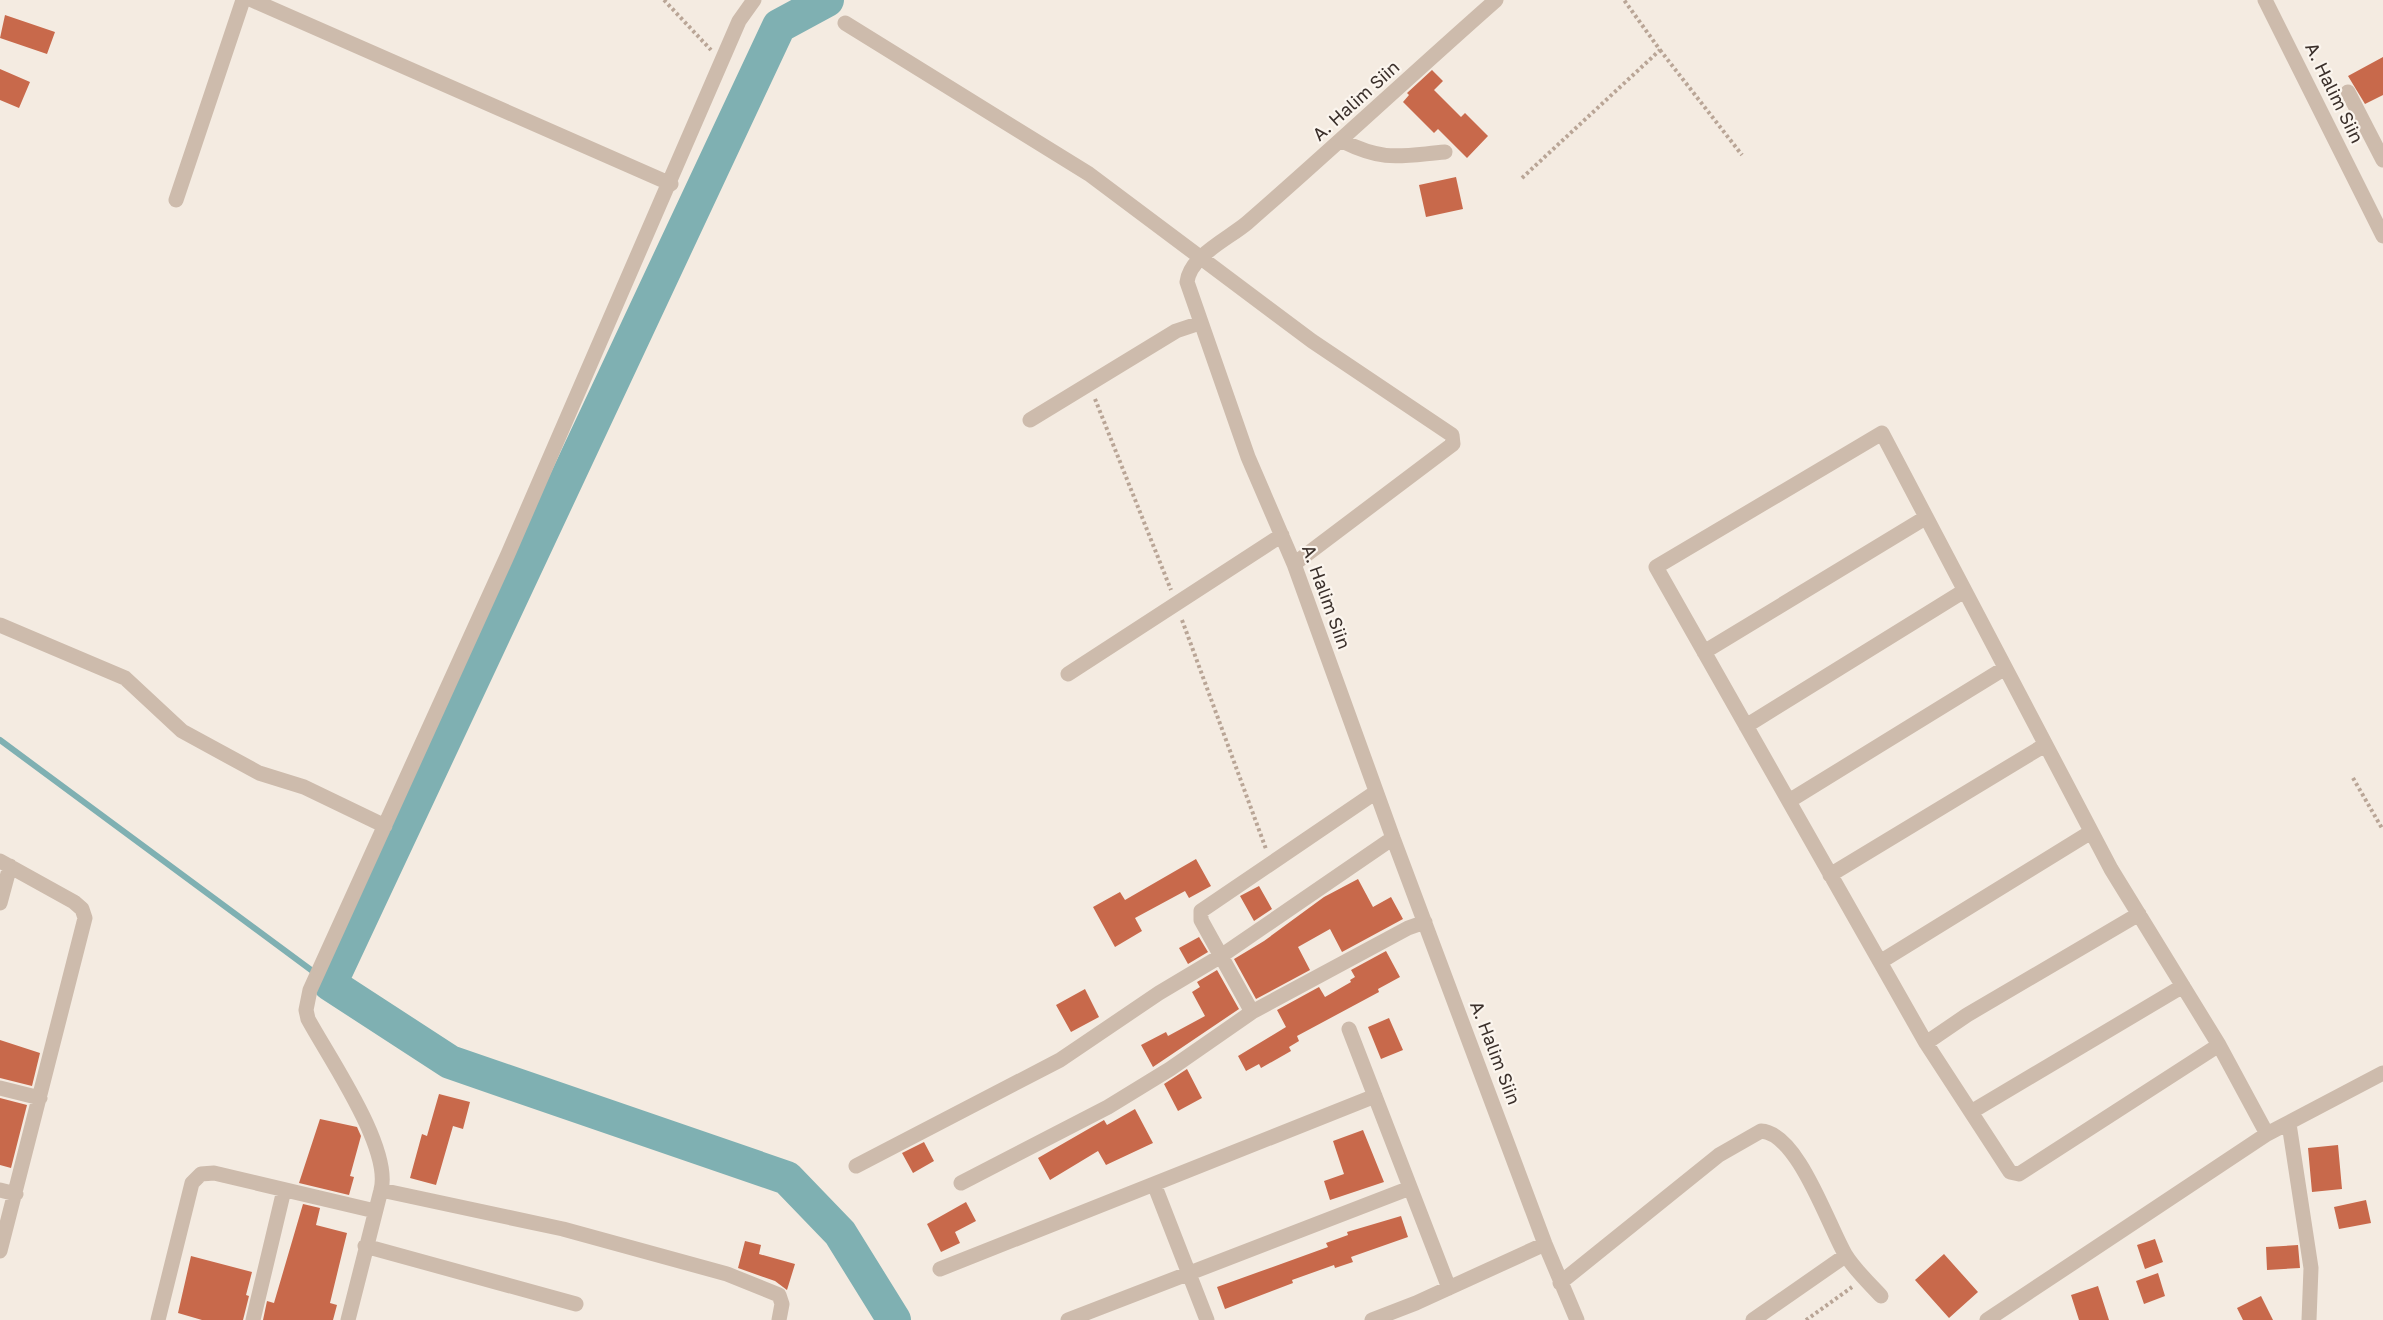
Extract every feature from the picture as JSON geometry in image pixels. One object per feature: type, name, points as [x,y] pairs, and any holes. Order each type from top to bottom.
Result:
[{"type":"street","points":[[176,200],[243,0]]},
{"type":"street","points":[[252,0],[670,184]]},
{"type":"street","points":[[348,1320],[381,1190],[383,1168],[358,1108],[307,1015],[310,990],[670,184],[739,21],[754,0]]},
{"type":"street","name":"A. Halim Siin","points":[[1496,0],[1342,141],[1229,238],[1201,258],[1188,274],[1188,326],[1294,564],[1393,838],[1545,1244],[1577,1320]]},
{"type":"street","name":"A. Halim Siin","points":[[2265,0],[2383,236]]},
{"type":"street","points":[[845,23],[1089,174],[1312,341],[1432,422],[1454,440],[1453,444],[1294,564]]},
{"type":"street","points":[[2348,92],[2383,160]]},
{"type":"street","points":[[1342,141],[1363,152],[1387,158],[1445,152]]},
{"type":"street","points":[[1030,420],[1188,326]]},
{"type":"street","points":[[2219,1045],[2019,1174],[2010,1172],[1926,1043],[1656,567],[1882,433],[2091,832],[2219,1045],[2267,1134]]},
{"type":"street","points":[[1704,652],[1925,518]]},
{"type":"street","points":[[1068,674],[1282,535]]},
{"type":"street","points":[[1746,726],[1964,591]]},
{"type":"street","points":[[0,625],[125,678],[182,731],[259,772],[304,787],[385,826]]},
{"type":"street","points":[[1789,801],[2004,668]]},
{"type":"street","points":[[1830,875],[2045,745]]},
{"type":"street","points":[[1252,1012],[1201,920],[1201,911],[1376,792]]},
{"type":"street","points":[[1880,962],[2091,832]]},
{"type":"street","points":[[856,1166],[1060,1060],[1116,1021],[1221,956],[1393,838]]},
{"type":"street","points":[[0,903],[5,863],[74,902],[82,909],[85,918],[0,1251]]},
{"type":"street","points":[[1926,1043],[1930,1038],[1967,1015],[2139,914]]},
{"type":"street","points":[[961,1183],[1108,1107],[1170,1069],[1252,1012],[1408,928],[1425,922]]},
{"type":"street","points":[[1971,1112],[2183,986]]},
{"type":"street","points":[[1349,1029],[1449,1288]]},
{"type":"street","points":[[1987,1320],[2267,1134],[2383,1073]]},
{"type":"street","points":[[0,1088],[40,1098]]},
{"type":"street","points":[[940,1269],[1375,1096]]},
{"type":"street","points":[[2289,1124],[2311,1268],[2309,1320]]},
{"type":"street","points":[[1560,1283],[1719,1155],[1761,1131],[1771,1133],[1799,1160],[1845,1256],[1881,1296]]},
{"type":"street","points":[[158,1320],[194,1179],[206,1173],[214,1173],[375,1211]]},
{"type":"street","points":[[1154,1184],[1206,1320]]},
{"type":"street","points":[[1068,1320],[1410,1188]]},
{"type":"street","points":[[0,1190],[16,1194]]},
{"type":"street","points":[[253,1320],[284,1190]]},
{"type":"street","points":[[381,1190],[563,1230],[727,1274],[778,1295],[782,1304],[779,1320]]},
{"type":"street","points":[[1372,1320],[1545,1244]]},
{"type":"street","points":[[365,1246],[576,1304]]},
{"type":"street","points":[[1753,1320],[1845,1256]]},
{"type":"path","points":[[664,0],[723,63]]},
{"type":"path","points":[[1624,0],[1742,155]]},
{"type":"path","points":[[1522,178],[1660,50]]},
{"type":"path","points":[[1089,384],[1176,603],[1272,864]]},
{"type":"path","points":[[2353,778],[2383,830]]},
{"type":"path","points":[[1806,1320],[1865,1278]]},
{"type":"building","points":[[5,15],[55,32],[47,54],[0,38]]},
{"type":"building","points":[[2383,57],[2383,95],[2365,104],[2348,76]]},
{"type":"building","points":[[0,69],[30,82],[19,108],[0,100]]},
{"type":"building","points":[[1432,70],[1443,81],[1434,90],[1461,117],[1465,113],[1488,136],[1467,158],[1438,129],[1434,133],[1403,102],[1409,95],[1407,93]]},
{"type":"building","points":[[1456,177],[1463,209],[1426,217],[1419,185]]},
{"type":"building","points":[[1196,859],[1211,886],[1189,898],[1185,891],[1135,918],[1142,931],[1115,947],[1093,907],[1120,892],[1125,900]]},
{"type":"building","points":[[1358,879],[1373,907],[1391,897],[1403,919],[1342,952],[1330,929],[1298,947],[1310,970],[1256,999],[1234,959],[1264,941],[1324,897]]},
{"type":"building","points":[[1259,886],[1272,909],[1254,921],[1240,896]]},
{"type":"building","points":[[1199,937],[1208,952],[1188,964],[1179,948]]},
{"type":"building","points":[[1386,951],[1400,977],[1378,989],[1379,992],[1297,1036],[1299,1041],[1289,1047],[1291,1051],[1261,1068],[1259,1064],[1246,1071],[1238,1056],[1286,1027],[1277,1010],[1319,987],[1325,997],[1351,982],[1350,980],[1355,977],[1351,970]]},
{"type":"building","points":[[1217,970],[1239,1009],[1153,1067],[1141,1045],[1166,1032],[1168,1036],[1205,1016],[1192,992],[1200,987],[1197,982]]},
{"type":"building","points":[[1085,989],[1099,1017],[1071,1032],[1056,1005]]},
{"type":"building","points":[[1389,1018],[1403,1050],[1381,1059],[1368,1027]]},
{"type":"building","points":[[0,1040],[40,1053],[32,1086],[0,1078]]},
{"type":"building","points":[[1187,1069],[1202,1098],[1178,1111],[1164,1084]]},
{"type":"building","points":[[439,1094],[470,1102],[463,1129],[453,1126],[436,1185],[410,1178],[422,1134],[427,1136]]},
{"type":"building","points":[[0,1098],[27,1105],[11,1168],[0,1165]]},
{"type":"building","points":[[1135,1109],[1153,1143],[1106,1165],[1098,1151],[1050,1180],[1038,1158],[1104,1120],[1107,1125]]},
{"type":"building","points":[[320,1119],[357,1127],[361,1136],[350,1176],[354,1177],[349,1195],[299,1183]]},
{"type":"building","points":[[1363,1130],[1384,1182],[1330,1200],[1324,1181],[1344,1174],[1333,1141]]},
{"type":"building","points":[[924,1142],[934,1161],[913,1173],[902,1153]]},
{"type":"building","points":[[2338,1145],[2342,1189],[2312,1192],[2308,1148]]},
{"type":"building","points":[[2366,1200],[2371,1223],[2339,1229],[2334,1207]]},
{"type":"building","points":[[966,1202],[976,1221],[955,1232],[960,1243],[941,1252],[927,1224]]},
{"type":"building","points":[[303,1204],[320,1208],[316,1225],[347,1233],[330,1303],[337,1305],[333,1320],[263,1320],[267,1301],[274,1303]]},
{"type":"building","points":[[1401,1216],[1408,1237],[1351,1257],[1353,1262],[1335,1268],[1334,1265],[1292,1280],[1293,1283],[1225,1309],[1217,1287],[1328,1247],[1326,1243],[1348,1235],[1347,1232]]},
{"type":"building","points":[[2155,1239],[2163,1262],[2145,1269],[2137,1245]]},
{"type":"building","points":[[745,1241],[761,1245],[759,1254],[795,1264],[787,1290],[775,1281],[738,1268]]},
{"type":"building","points":[[2298,1245],[2300,1268],[2267,1270],[2266,1247]]},
{"type":"building","points":[[1944,1254],[1978,1292],[1949,1318],[1915,1280]]},
{"type":"building","points":[[191,1256],[252,1272],[243,1320],[202,1320],[178,1313]]},
{"type":"building","points":[[2158,1273],[2165,1296],[2144,1304],[2136,1281]]},
{"type":"building","points":[[2098,1286],[2109,1320],[2079,1320],[2071,1295]]},
{"type":"building","points":[[2261,1296],[2273,1320],[2243,1320],[2237,1308]]},
{"type":"waterway","points":[[827,0],[779,26],[330,984],[450,1062],[787,1178],[840,1233],[894,1320]]},
{"type":"waterway","points":[[0,740],[330,984]]}]
